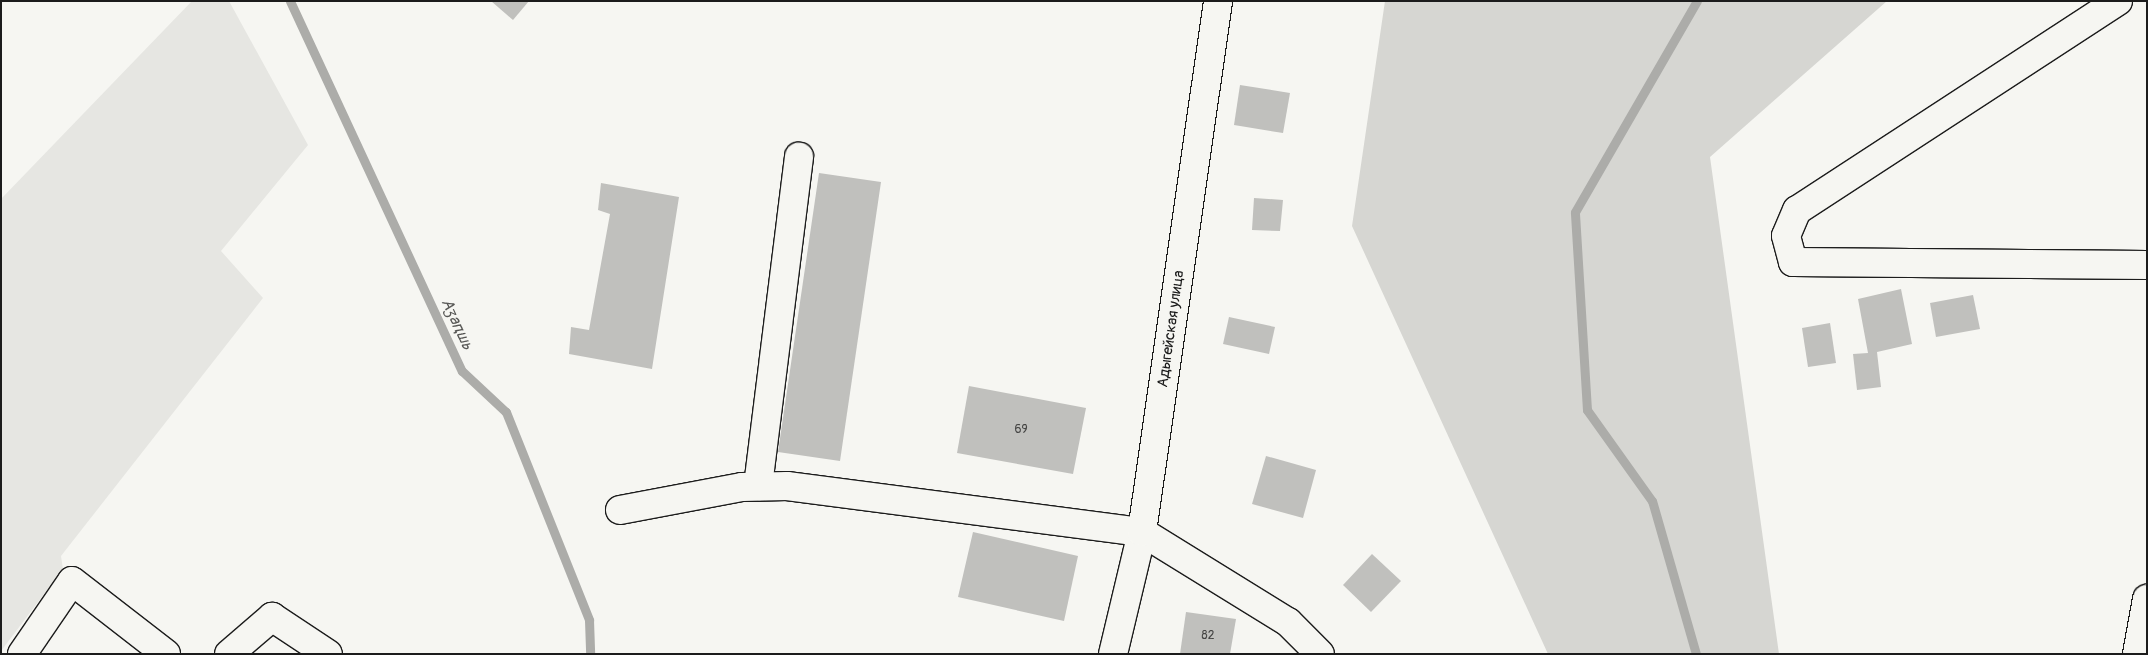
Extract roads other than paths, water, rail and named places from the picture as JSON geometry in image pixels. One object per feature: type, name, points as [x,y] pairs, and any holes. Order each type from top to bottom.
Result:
[{"type":"street","name":"Адыгейская улица","points":[[1113,654],[1142,532],[1218,1]]},
{"type":"street","points":[[2118,1],[1797,210],[1786,236],[1793,262],[2147,265]]},
{"type":"street","points":[[758,486],[800,157]]},
{"type":"street","points":[[620,510],[758,486],[841,489],[1142,532],[1288,622],[1320,654]]},
{"type":"street","points":[[22,654],[72,581],[166,654]]},
{"type":"street","points":[[2141,644],[2147,599]]},
{"type":"street","points":[[229,654],[272,616],[328,654]]},
{"type":"waterway","name":"Аӡаԥшь","points":[[290,1],[462,371],[506,412],[589,620],[590,654]]},
{"type":"waterway","points":[[1696,654],[1652,501],[1587,410],[1575,212],[1697,1]]}]
